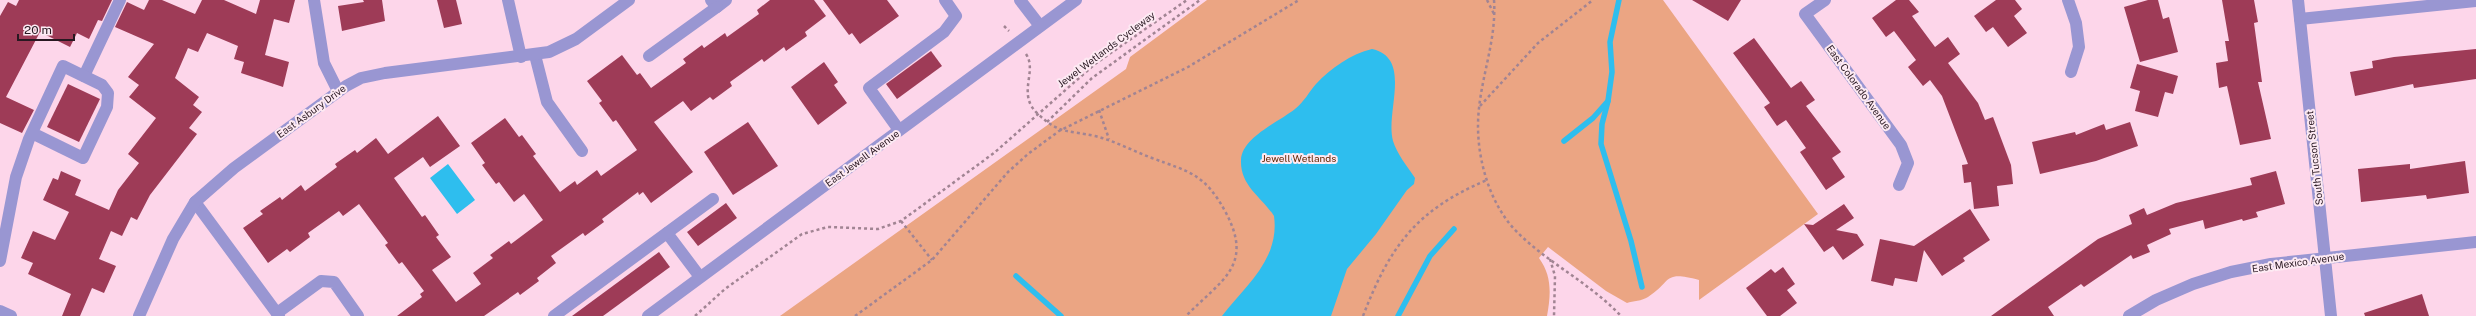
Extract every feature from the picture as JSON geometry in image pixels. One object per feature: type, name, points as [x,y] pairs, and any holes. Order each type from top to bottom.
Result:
[{"type":"street","points":[[84,76],[120,0]]},
{"type":"street","points":[[314,0],[324,63],[338,91]]},
{"type":"street","points":[[508,0],[521,57]]},
{"type":"street","name":"East Asbury Drive","points":[[140,316],[173,239],[195,202],[229,172],[355,80],[377,74],[521,57],[555,50],[576,39],[629,0]]},
{"type":"street","points":[[899,130],[869,88],[944,32],[953,23],[956,16],[945,0]]},
{"type":"street","points":[[1020,0],[1040,26]]},
{"type":"street","name":"East Jewell Avenue","points":[[648,316],[1076,0]]},
{"type":"street","name":"East Colorado Avenue","points":[[1825,0],[1806,14],[1901,145],[1908,163],[1898,185]]},
{"type":"street","points":[[2068,0],[2076,23],[2079,47],[2071,72]]},
{"type":"street","name":"South Tucson Street","points":[[2298,0],[2331,316]]},
{"type":"street","points":[[2300,19],[2476,1]]},
{"type":"street","points":[[649,56],[718,2]]},
{"type":"street","points":[[535,55],[547,102],[582,152]]},
{"type":"street","points":[[0,261],[13,189],[32,133],[63,66],[102,85],[110,99],[83,158],[32,133]]},
{"type":"street","points":[[554,316],[713,200]]},
{"type":"street","points":[[195,202],[278,314],[321,281],[327,280],[334,282],[358,316]]},
{"type":"street","points":[[667,233],[700,277]]},
{"type":"street","name":"East Mexico Avenue","points":[[2129,316],[2156,300],[2193,284],[2231,272],[2271,264],[2325,257],[2476,242]]},
{"type":"street","points":[[0,311],[11,316]]},
{"type":"path","name":"Jewel Wetlands Cycleway","points":[[695,316],[725,289],[802,234],[828,228],[878,229],[901,221],[994,153],[1095,64],[1187,0]]},
{"type":"path","points":[[1047,122],[1115,61],[1200,0]]},
{"type":"path","points":[[855,316],[932,260],[1008,172],[1028,154],[1059,131],[1188,67],[1299,0]]},
{"type":"path","points":[[1487,0],[1495,16]]},
{"type":"path","points":[[1494,0],[1495,16],[1480,106],[1479,142],[1487,180],[1499,207],[1516,231],[1598,293],[1621,316]]},
{"type":"path","points":[[1480,106],[1538,43],[1593,0]]},
{"type":"path","points":[[1028,57],[1027,96],[1037,114],[1059,131],[1109,140],[1185,169],[1196,176],[1213,192],[1230,221],[1236,236],[1236,260],[1221,282],[1186,316]]},
{"type":"path","points":[[1099,110],[1109,140]]},
{"type":"path","points":[[1363,316],[1386,265],[1400,242],[1416,223],[1436,206],[1462,191],[1487,180]]},
{"type":"path","points":[[901,221],[932,260]]},
{"type":"path","points":[[1550,258],[1555,276],[1554,316]]},
{"type":"green space","name":"Jewell Wetlands","points":[[1207,0],[1663,0],[1818,214],[1699,300],[1699,280],[1679,276],[1669,279],[1656,292],[1646,298],[1627,303],[1606,291],[1548,247],[1539,258],[1548,278],[1550,293],[1547,316],[780,316],[1126,69],[1130,57]]},
{"type":"water","points":[[1372,49],[1384,54],[1391,63],[1395,74],[1391,129],[1393,141],[1415,178],[1414,184],[1407,190],[1376,234],[1347,269],[1331,316],[1222,316],[1251,282],[1267,258],[1272,245],[1274,231],[1274,216],[1253,191],[1244,177],[1241,160],[1243,152],[1254,137],[1298,106],[1328,72],[1356,54]]},
{"type":"water","points":[[448,164],[475,200],[457,214],[430,178]]},
{"type":"building","points":[[19,0],[112,0],[102,21],[98,20],[89,39],[77,33],[70,47],[40,32],[6,97],[34,110],[22,133],[0,123],[0,16],[8,2],[16,6]]},
{"type":"building","points":[[149,0],[162,0],[195,14],[202,0],[224,0],[256,14],[260,0],[295,0],[289,23],[274,19],[265,55],[289,62],[283,87],[241,73],[244,62],[234,59],[238,46],[207,33],[198,52],[188,48],[175,78],[199,97],[193,105],[202,112],[189,128],[197,134],[150,195],[137,220],[131,217],[122,236],[111,231],[99,259],[116,266],[104,293],[92,288],[80,316],[62,316],[71,294],[28,274],[33,263],[21,258],[33,231],[55,240],[69,212],[43,200],[53,178],[58,180],[61,171],[81,180],[75,195],[109,210],[118,190],[139,163],[128,154],[156,118],[129,97],[139,85],[128,77],[154,44],[115,27],[127,2],[144,10]]},
{"type":"building","points":[[363,0],[382,0],[385,21],[342,31],[338,6],[364,2]]},
{"type":"building","points":[[437,0],[456,0],[462,24],[444,28]]},
{"type":"building","points":[[770,0],[814,0],[826,16],[805,32],[807,36],[786,51],[784,47],[764,62],[762,59],[730,82],[732,86],[713,100],[710,97],[691,111],[683,101],[654,122],[693,172],[651,203],[643,192],[639,195],[638,192],[602,219],[604,222],[585,236],[583,233],[551,256],[556,263],[537,278],[539,281],[520,295],[518,292],[484,316],[397,316],[422,297],[420,294],[424,291],[402,262],[399,264],[385,245],[388,243],[359,204],[343,216],[339,211],[308,233],[310,237],[290,252],[287,249],[268,263],[243,228],[263,214],[260,211],[280,197],[282,200],[301,185],[305,191],[337,167],[335,164],[355,150],[357,153],[376,138],[388,154],[438,116],[460,146],[430,167],[423,157],[394,178],[422,217],[425,215],[439,235],[436,237],[451,257],[432,270],[456,302],[481,284],[473,273],[493,258],[490,255],[509,241],[511,244],[543,220],[524,194],[514,202],[499,182],[496,184],[482,165],[485,163],[471,143],[505,118],[519,137],[522,135],[536,154],[533,156],[560,192],[575,181],[577,185],[597,170],[601,176],[637,150],[616,120],[613,122],[599,103],[602,101],[587,81],[622,55],[637,75],[640,73],[651,88],[686,63],[683,59],[702,45],[704,48],[725,33],[727,37],[759,14],[757,10]]},
{"type":"building","points":[[823,0],[887,0],[899,16],[860,44],[852,33],[849,35]]},
{"type":"building","points":[[1692,0],[1741,0],[1728,21]]},
{"type":"building","points":[[1896,0],[1909,0],[1919,12],[1912,16],[1935,47],[1948,37],[1960,54],[1948,63],[1978,103],[1985,120],[1993,117],[2011,165],[2013,184],[1997,186],[1999,206],[1974,209],[1971,182],[1964,183],[1962,165],[1968,164],[1942,96],[1930,80],[1923,86],[1908,67],[1916,60],[1894,31],[1886,37],[1872,18]]},
{"type":"building","points":[[1996,0],[2015,0],[2022,9],[2014,16],[2027,33],[2008,47],[1993,27],[1986,32],[1974,16]]},
{"type":"building","points":[[2148,0],[2158,0],[2163,19],[2169,17],[2178,52],[2140,62],[2124,7]]},
{"type":"building","points":[[2222,0],[2254,0],[2258,22],[2254,23],[2262,82],[2258,82],[2271,139],[2240,145],[2227,86],[2219,88],[2216,63],[2228,61],[2225,41],[2229,41]]},
{"type":"building","points":[[1754,38],[1791,88],[1801,81],[1815,100],[1806,106],[1841,152],[1832,158],[1845,177],[1826,190],[1800,152],[1806,148],[1786,120],[1777,126],[1764,107],[1770,103],[1733,53]]},
{"type":"building","points":[[2476,49],[2476,79],[2414,88],[2413,84],[2355,96],[2350,72],[2373,68],[2372,61],[2394,57]]},
{"type":"building","points":[[931,51],[942,66],[897,99],[886,84]]},
{"type":"building","points":[[824,62],[838,82],[834,85],[847,103],[818,125],[791,87]]},
{"type":"building","points":[[2137,64],[2178,76],[2173,94],[2165,92],[2158,117],[2135,111],[2140,91],[2130,88]]},
{"type":"building","points":[[68,84],[100,99],[79,142],[47,127]]},
{"type":"building","points":[[748,122],[778,166],[733,195],[704,152]]},
{"type":"building","points":[[2130,122],[2138,146],[2096,161],[2040,174],[2032,142],[2075,132],[2076,135],[2104,124],[2106,130]]},
{"type":"building","points":[[2465,161],[2469,193],[2427,199],[2426,195],[2361,202],[2358,169],[2410,164],[2410,169]]},
{"type":"building","points":[[2276,171],[2285,204],[2256,212],[2258,217],[2243,221],[2242,219],[2205,229],[2203,220],[2169,229],[2171,234],[2147,245],[2150,252],[2133,259],[2131,255],[2084,287],[2081,284],[2048,307],[2054,316],[1991,316],[2098,239],[2132,224],[2129,215],[2144,208],[2147,215],[2176,203],[2252,185],[2250,178]]},
{"type":"building","points":[[726,203],[737,218],[698,246],[687,232]]},
{"type":"building","points":[[1844,204],[1854,218],[1836,230],[1857,234],[1864,245],[1843,260],[1833,246],[1824,252],[1804,224],[1813,225]]},
{"type":"building","points":[[1970,209],[1990,240],[1963,258],[1965,261],[1942,276],[1924,250],[1917,282],[1895,278],[1893,286],[1871,281],[1880,239],[1914,246]]},
{"type":"building","points":[[659,252],[670,267],[603,316],[572,316]]},
{"type":"building","points":[[1783,267],[1795,284],[1787,290],[1797,303],[1780,316],[1767,316],[1746,288],[1771,269],[1775,273]]},
{"type":"building","points":[[2422,294],[2429,316],[2365,316],[2364,313]]},
{"type":"waterway","points":[[1564,141],[1593,118],[1608,101],[1612,72],[1610,42],[1619,0]]},
{"type":"waterway","points":[[1608,101],[1602,124],[1601,144],[1631,241],[1642,287]]},
{"type":"waterway","points":[[1398,316],[1430,256],[1454,229]]},
{"type":"waterway","points":[[1016,276],[1061,316]]}]
